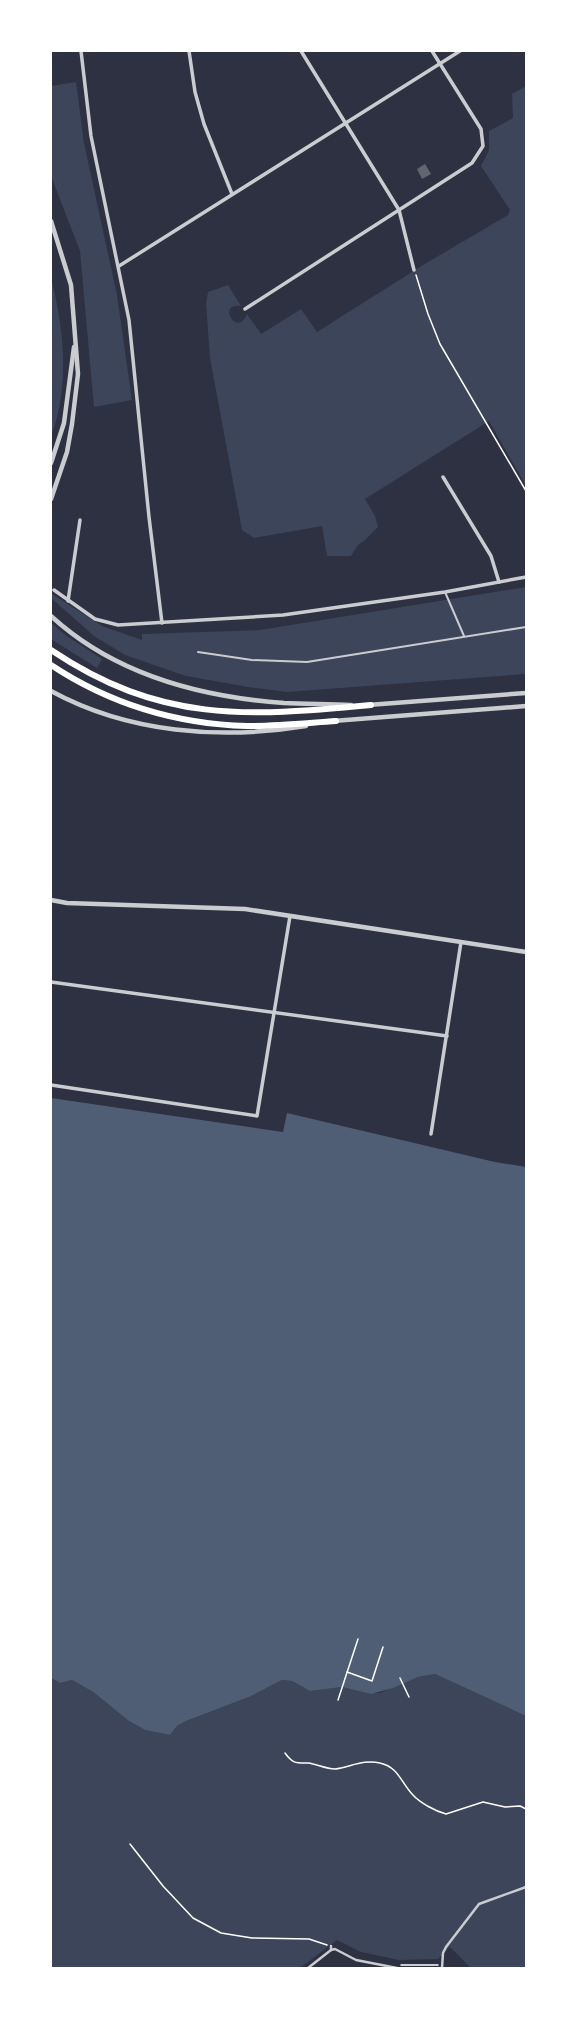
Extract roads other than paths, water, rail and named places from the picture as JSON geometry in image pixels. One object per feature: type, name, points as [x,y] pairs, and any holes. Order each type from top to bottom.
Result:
[{"type":"highway","points":[[51,650],[91,674],[114,685],[162,702],[188,708],[219,712],[260,713],[371,705]]},
{"type":"highway","points":[[51,665],[88,688],[113,699],[165,716],[192,722],[248,726],[336,721]]},
{"type":"street","points":[[81,51],[91,136],[129,320],[148,510],[162,623]]},
{"type":"street","points":[[189,51],[195,92],[204,124],[232,194]]},
{"type":"street","points":[[301,51],[399,210],[414,270]]},
{"type":"street","points":[[244,309],[472,163],[483,146],[481,129],[432,51]]},
{"type":"street","points":[[119,266],[460,51]]},
{"type":"street","points":[[51,221],[71,285],[75,315],[75,339],[78,374],[67,452],[51,499]]},
{"type":"street","points":[[51,463],[64,423],[75,339]]},
{"type":"street","points":[[443,477],[491,556],[499,582]]},
{"type":"street","points":[[68,601],[80,520]]},
{"type":"street","points":[[54,590],[95,619],[118,626],[283,615],[445,592],[526,577]]},
{"type":"street","points":[[51,616],[80,640],[111,658],[142,672],[180,686],[214,694],[274,702],[371,705],[526,693]]},
{"type":"street","points":[[51,691],[116,719],[192,732],[214,733],[271,732],[336,721],[526,706]]},
{"type":"street","points":[[51,900],[67,903],[245,909],[526,952]]},
{"type":"street","points":[[51,1085],[257,1116],[290,916]]},
{"type":"street","points":[[431,1134],[462,942]]},
{"type":"street","points":[[51,982],[274,1014],[447,1036]]},
{"type":"street","points":[[442,1968],[443,1953],[476,1906],[526,1887]]},
{"type":"street","points":[[330,1950],[331,1946]]},
{"type":"street","points":[[308,1968],[330,1950],[335,1949],[356,1960],[397,1968]]},
{"type":"lane","points":[[445,592],[464,636]]},
{"type":"lane","points":[[198,652],[252,660],[307,662],[526,627]]}]
